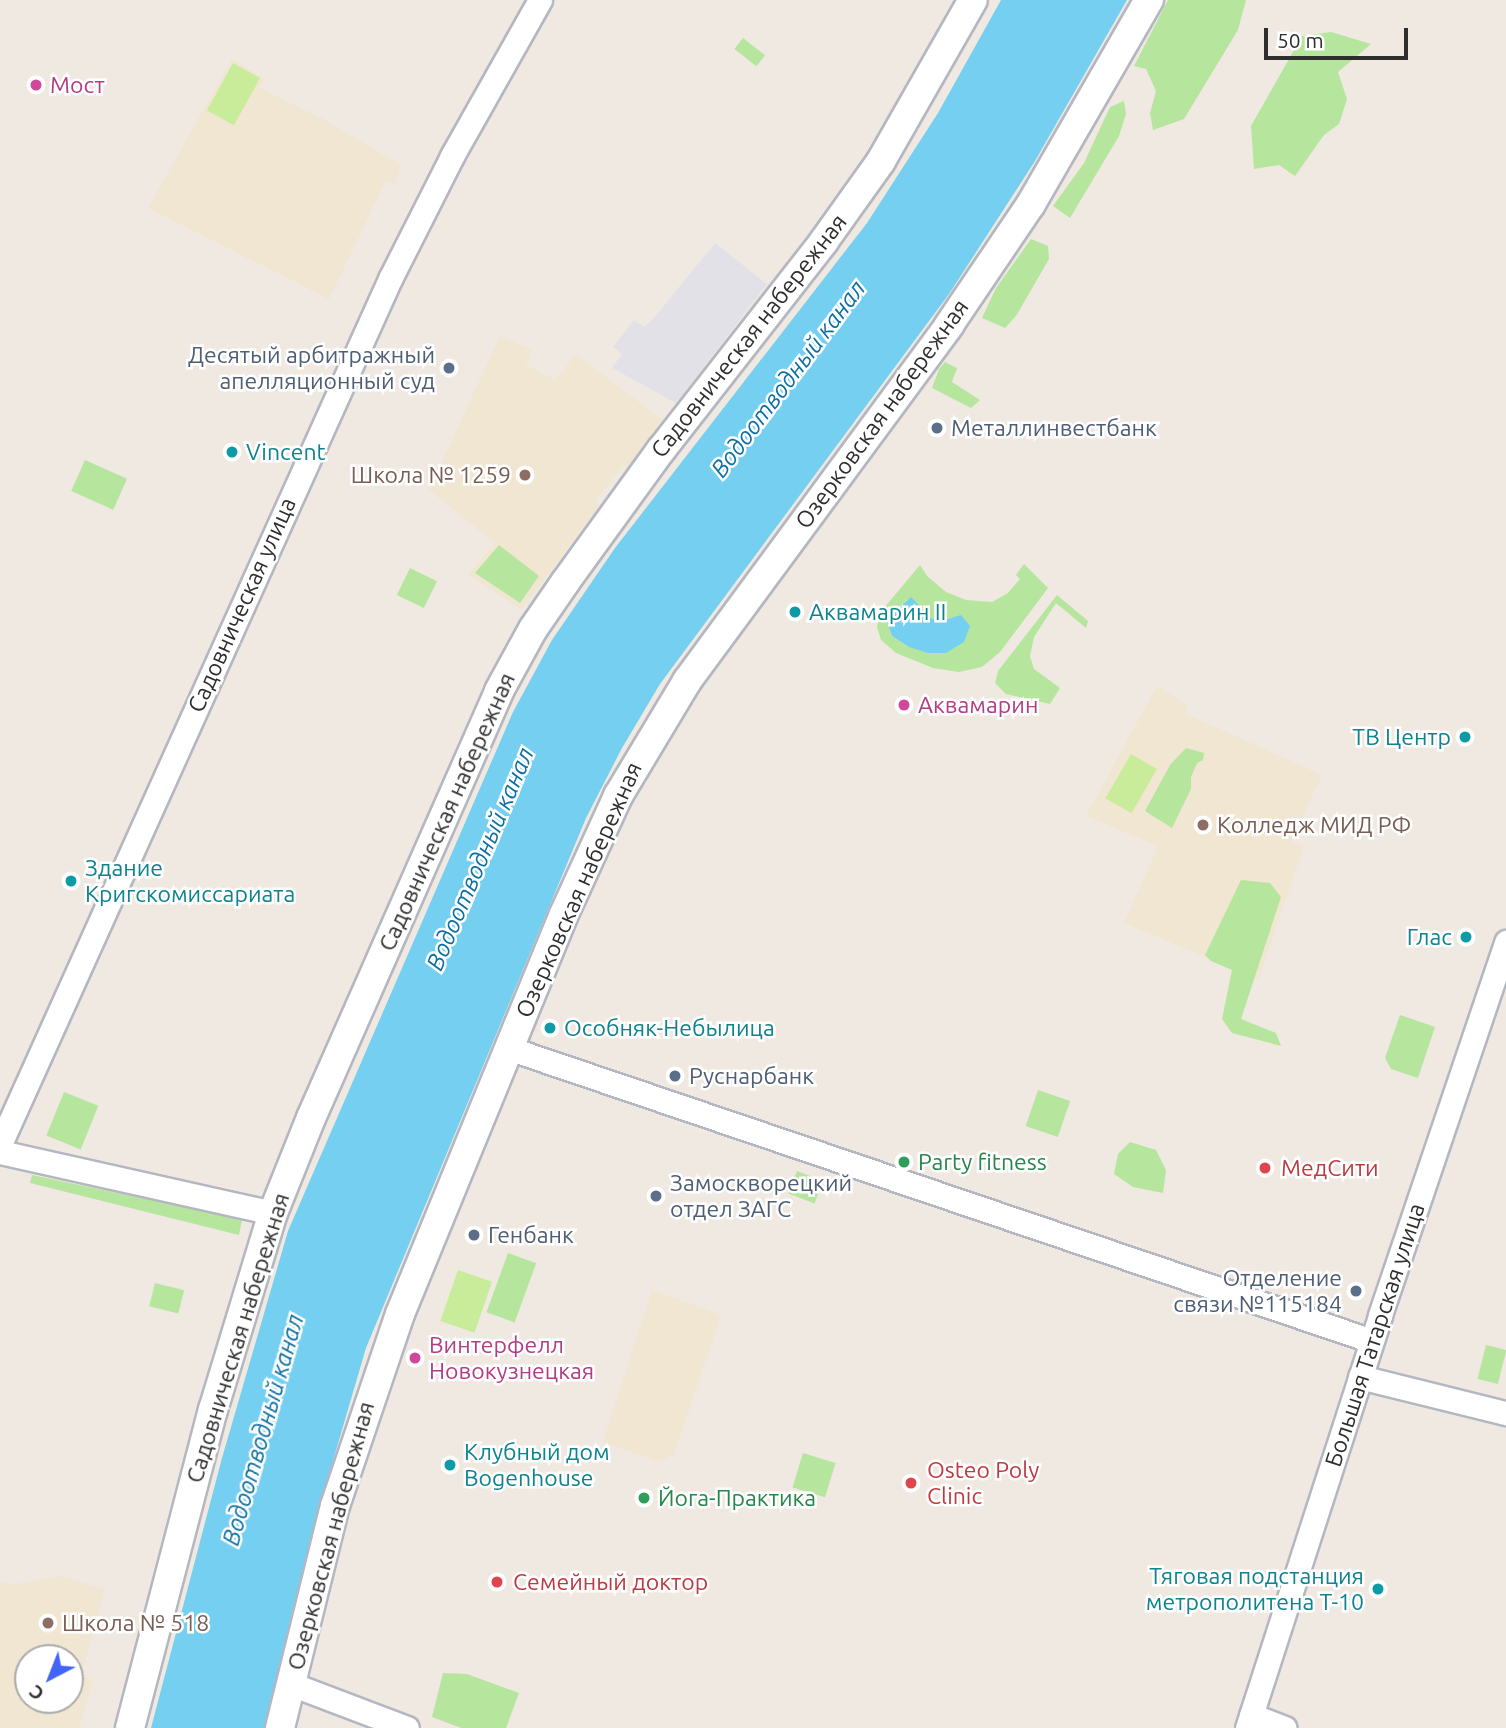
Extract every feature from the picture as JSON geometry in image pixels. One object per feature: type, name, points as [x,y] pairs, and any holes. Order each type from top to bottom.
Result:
[{"type":"street","name":"Садовническая улица","points":[[0,1144],[391,277],[452,156],[540,0]]},
{"type":"street","name":"Садовническая набережная","points":[[130,1728],[213,1410],[273,1213],[311,1118],[470,754],[533,629],[654,460],[881,161],[973,0]]},
{"type":"street","name":"Озерковская набережная","points":[[280,1728],[335,1506],[363,1414],[439,1215],[592,850],[637,761],[701,660],[988,268],[1068,144],[1149,0]]},
{"type":"street","name":"Большая Татарская улица","points":[[1249,1722],[1360,1377],[1506,943]]},
{"type":"street","points":[[508,1048],[1372,1341]]},
{"type":"street","points":[[0,1152],[273,1213]]},
{"type":"street","points":[[1360,1377],[1506,1413]]},
{"type":"street","points":[[291,1684],[407,1728]]},
{"type":"street","points":[[1249,1722],[1285,1728]]},
{"type":"shaded area","points":[[232,59],[264,79],[260,88],[323,119],[401,165],[395,184],[386,180],[329,299],[148,208]]},
{"type":"shaded area","points":[[715,243],[767,284],[676,403],[612,368],[622,354],[613,347],[634,320],[644,327],[653,319]]},
{"type":"shaded area","name":"Школа № 1259","points":[[500,336],[532,350],[526,365],[555,380],[576,354],[665,422],[629,468],[624,464],[595,501],[600,504],[522,610],[468,574],[495,543],[429,490]]},
{"type":"shaded area","name":"Колледж МИД РФ","points":[[1157,686],[1188,706],[1184,713],[1322,775],[1291,841],[1304,846],[1259,979],[1124,923],[1158,846],[1086,816]]},
{"type":"shaded area","points":[[652,1290],[721,1315],[674,1455],[657,1461],[603,1442]]},
{"type":"shaded area","name":"Школа № 518","points":[[60,1576],[105,1589],[84,1665],[84,1644],[14,1644],[14,1714],[83,1714],[79,1728],[0,1728],[0,1582],[16,1584]]},
{"type":"shaded area","name":"Школа № 518","points":[[84,1677],[93,1680],[84,1711]]},
{"type":"green space","points":[[1168,0],[1246,0],[1238,30],[1184,119],[1153,130],[1150,113],[1156,91],[1146,69],[1134,66]]},
{"type":"green space","points":[[1331,32],[1371,44],[1338,72],[1347,99],[1339,124],[1324,135],[1295,176],[1279,165],[1254,169],[1251,126],[1302,36]]},
{"type":"green space","points":[[743,38],[765,55],[756,66],[734,49]]},
{"type":"green space","points":[[233,63],[260,78],[234,125],[207,110]]},
{"type":"green space","points":[[1124,101],[1126,114],[1119,136],[1070,218],[1053,206],[1084,163],[1110,107]]},
{"type":"green space","points":[[1031,239],[1048,246],[1049,259],[1016,316],[1005,328],[982,318],[996,288]]},
{"type":"green space","points":[[945,362],[957,368],[952,382],[980,400],[971,408],[932,388],[939,369]]},
{"type":"green space","points":[[85,460],[127,479],[113,510],[71,491]]},
{"type":"green space","points":[[499,545],[539,576],[520,603],[475,573]]},
{"type":"green space","points":[[1024,564],[1048,588],[1000,652],[982,667],[959,672],[933,668],[896,653],[881,640],[877,627],[879,614],[920,565],[927,576],[946,592],[966,600],[992,602],[1008,593],[1020,579],[1016,575]],"holes":[[[903,604],[921,606],[931,618],[941,621],[950,617],[909,647],[892,636],[888,625],[896,609]]]},
{"type":"green space","points":[[410,568],[437,581],[424,608],[397,595]]},
{"type":"green space","points":[[1057,595],[1088,621],[1086,628],[1056,603],[1034,637],[1030,656],[1034,669],[1060,688],[1050,704],[1006,694],[995,683],[998,671]]},
{"type":"green space","points":[[1186,748],[1204,753],[1203,760],[1197,763],[1191,777],[1191,789],[1172,828],[1145,811],[1170,765]]},
{"type":"green space","points":[[1131,754],[1157,769],[1131,813],[1106,798]]},
{"type":"green space","points":[[1241,880],[1270,883],[1281,897],[1241,1019],[1276,1033],[1281,1046],[1232,1033],[1222,1019],[1232,970],[1211,961],[1205,955]]},
{"type":"green space","points":[[1400,1015],[1435,1027],[1418,1078],[1391,1069],[1385,1058]]},
{"type":"green space","points":[[1038,1090],[1070,1101],[1058,1137],[1026,1126]]},
{"type":"green space","points":[[64,1092],[98,1106],[81,1149],[46,1136]]},
{"type":"green space","points":[[1130,1142],[1156,1150],[1166,1170],[1163,1193],[1133,1187],[1114,1174],[1118,1154]]},
{"type":"green space","points":[[797,1171],[823,1181],[815,1203],[788,1193]]},
{"type":"green space","points":[[32,1175],[242,1219],[239,1235],[30,1183]]},
{"type":"green space","points":[[508,1253],[536,1263],[515,1322],[486,1312]]},
{"type":"green space","points":[[458,1270],[492,1282],[474,1333],[440,1321]]},
{"type":"green space","points":[[155,1283],[184,1290],[178,1314],[149,1306]]},
{"type":"green space","points":[[1486,1345],[1506,1350],[1498,1384],[1478,1379]]},
{"type":"green space","points":[[803,1453],[836,1463],[825,1497],[792,1487]]},
{"type":"green space","points":[[443,1673],[467,1674],[519,1693],[506,1728],[461,1728],[432,1717]]},
{"type":"water","name":"Водоотводный канал","points":[[1001,0],[1127,0],[1035,161],[949,294],[660,684],[622,748],[586,818],[366,1348],[313,1529],[264,1728],[151,1728],[222,1458],[288,1231],[513,712],[552,640],[615,548],[867,223],[938,113]]},
{"type":"water","points":[[911,597],[931,618],[941,621],[961,615],[970,626],[964,642],[946,653],[928,653],[909,647],[892,636],[888,625],[891,616]]},
{"type":"place","name":"Мост","points":[[36,85]]},
{"type":"place","name":"Десятый арбитражный апелляционный суд","points":[[449,368]]},
{"type":"place","name":"Металлинвестбанк","points":[[937,428]]},
{"type":"place","name":"Vincent","points":[[232,452]]},
{"type":"place","name":"Школа № 1259","points":[[525,475]]},
{"type":"place","name":"Аквамарин II","points":[[795,612]]},
{"type":"place","name":"Аквамарин","points":[[904,705]]},
{"type":"place","name":"ТВ Центр","points":[[1465,737]]},
{"type":"place","name":"Колледж МИД РФ","points":[[1203,825]]},
{"type":"place","name":"Здание Кригскомиссариата","points":[[71,881]]},
{"type":"place","name":"Глас","points":[[1466,937]]},
{"type":"place","name":"Особняк-Небылица","points":[[550,1028]]},
{"type":"place","name":"Руснарбанк","points":[[675,1076]]},
{"type":"place","name":"Party fitness","points":[[904,1162]]},
{"type":"place","name":"МедСити","points":[[1265,1168]]},
{"type":"place","name":"Замоскворецкий отдел ЗАГС","points":[[656,1196]]},
{"type":"place","name":"Генбанк","points":[[474,1235]]},
{"type":"place","name":"Отделение связи №115184","points":[[1356,1291]]},
{"type":"place","name":"Винтерфелл Новокузнецкая","points":[[415,1358]]},
{"type":"place","name":"Клубный дом Bogenhouse","points":[[450,1465]]},
{"type":"place","name":"Osteo Poly Clinic","points":[[911,1483]]},
{"type":"place","name":"Йога-Практика","points":[[644,1498]]},
{"type":"place","name":"Семейный доктор","points":[[497,1582]]},
{"type":"place","name":"Тяговая подстанция метрополитена Т-10","points":[[1378,1589]]},
{"type":"place","name":"Школа № 518","points":[[48,1623]]}]
